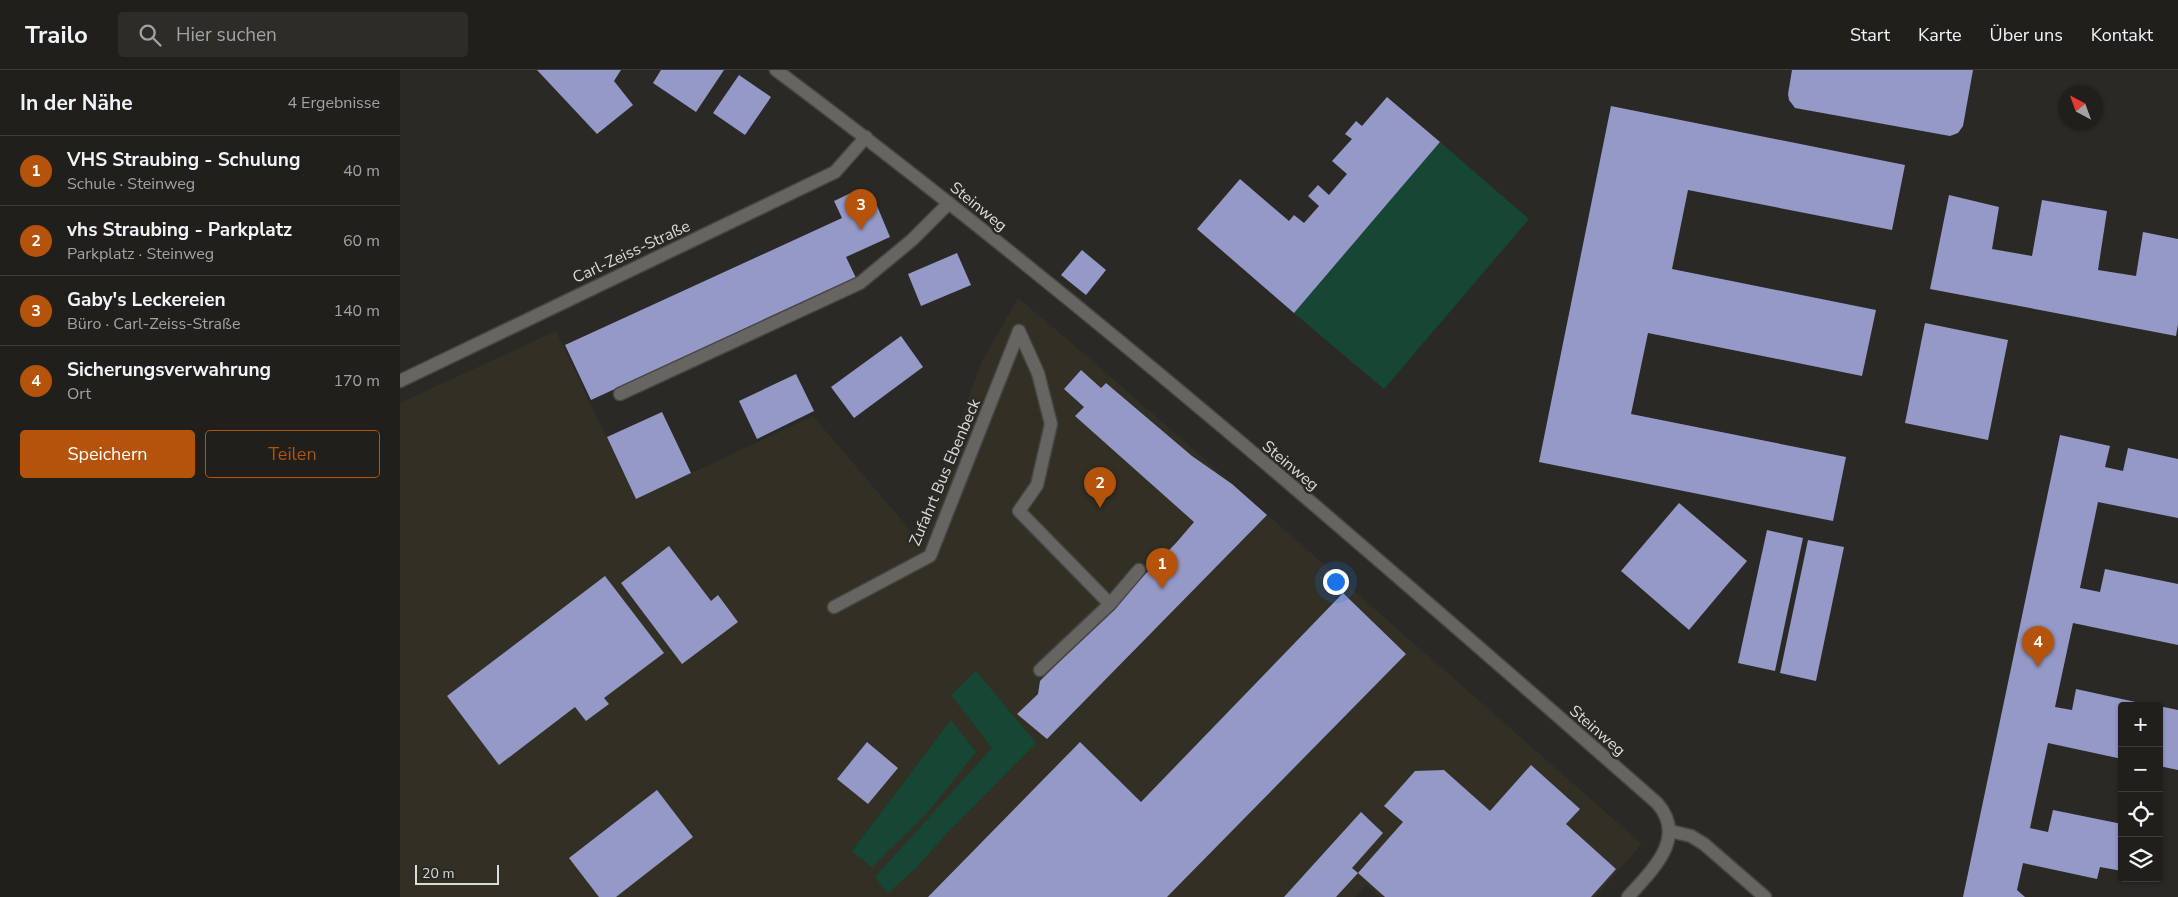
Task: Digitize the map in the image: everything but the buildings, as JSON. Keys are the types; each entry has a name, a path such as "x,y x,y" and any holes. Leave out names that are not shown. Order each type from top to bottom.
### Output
{"street":[{"name":"Steinweg","path":"776,70 949,202 1349,535 1657,803 1669,820 1670,831"},
{"name":"Carl-Zeiss-Straße","path":"400,381 835,172 866,137"},
{"path":"620,394 860,283 912,240 949,202"},
{"name":"Zufahrt Bus Ebenbeck","path":"834,607 930,556 1019,331 1038,373 1051,424 1037,485 1019,510 1110,604"},
{"path":"1040,670 1110,604 1139,570"},
{"path":"1628,897 1659,860 1664,852 1670,831 1692,836 1704,844 1765,897"}],"shaded area":[{"path":"1018,298 1080,350 1642,844 1595,897 1380,897 1367,885 1355,897 400,897 400,403 556,331 636,499 813,416 917,538 981,363"}],"green space":[{"path":"1440,142 1529,219 1384,389 1294,313"},
{"path":"976,671 1036,743 949,831 914,870 888,893 875,877 992,748 951,695"},
{"path":"951,720 976,752 928,812 872,867 852,851"}],"place":[{"name":"Gaby's Leckereien","path":"861,230"},
{"name":"vhs Straubing - Parkplatz","path":"1100,508"},
{"name":"VHS Straubing - Schulung","path":"1162,589"},
{"name":"Sicherungsverwahrung","path":"2038,667"}]}
